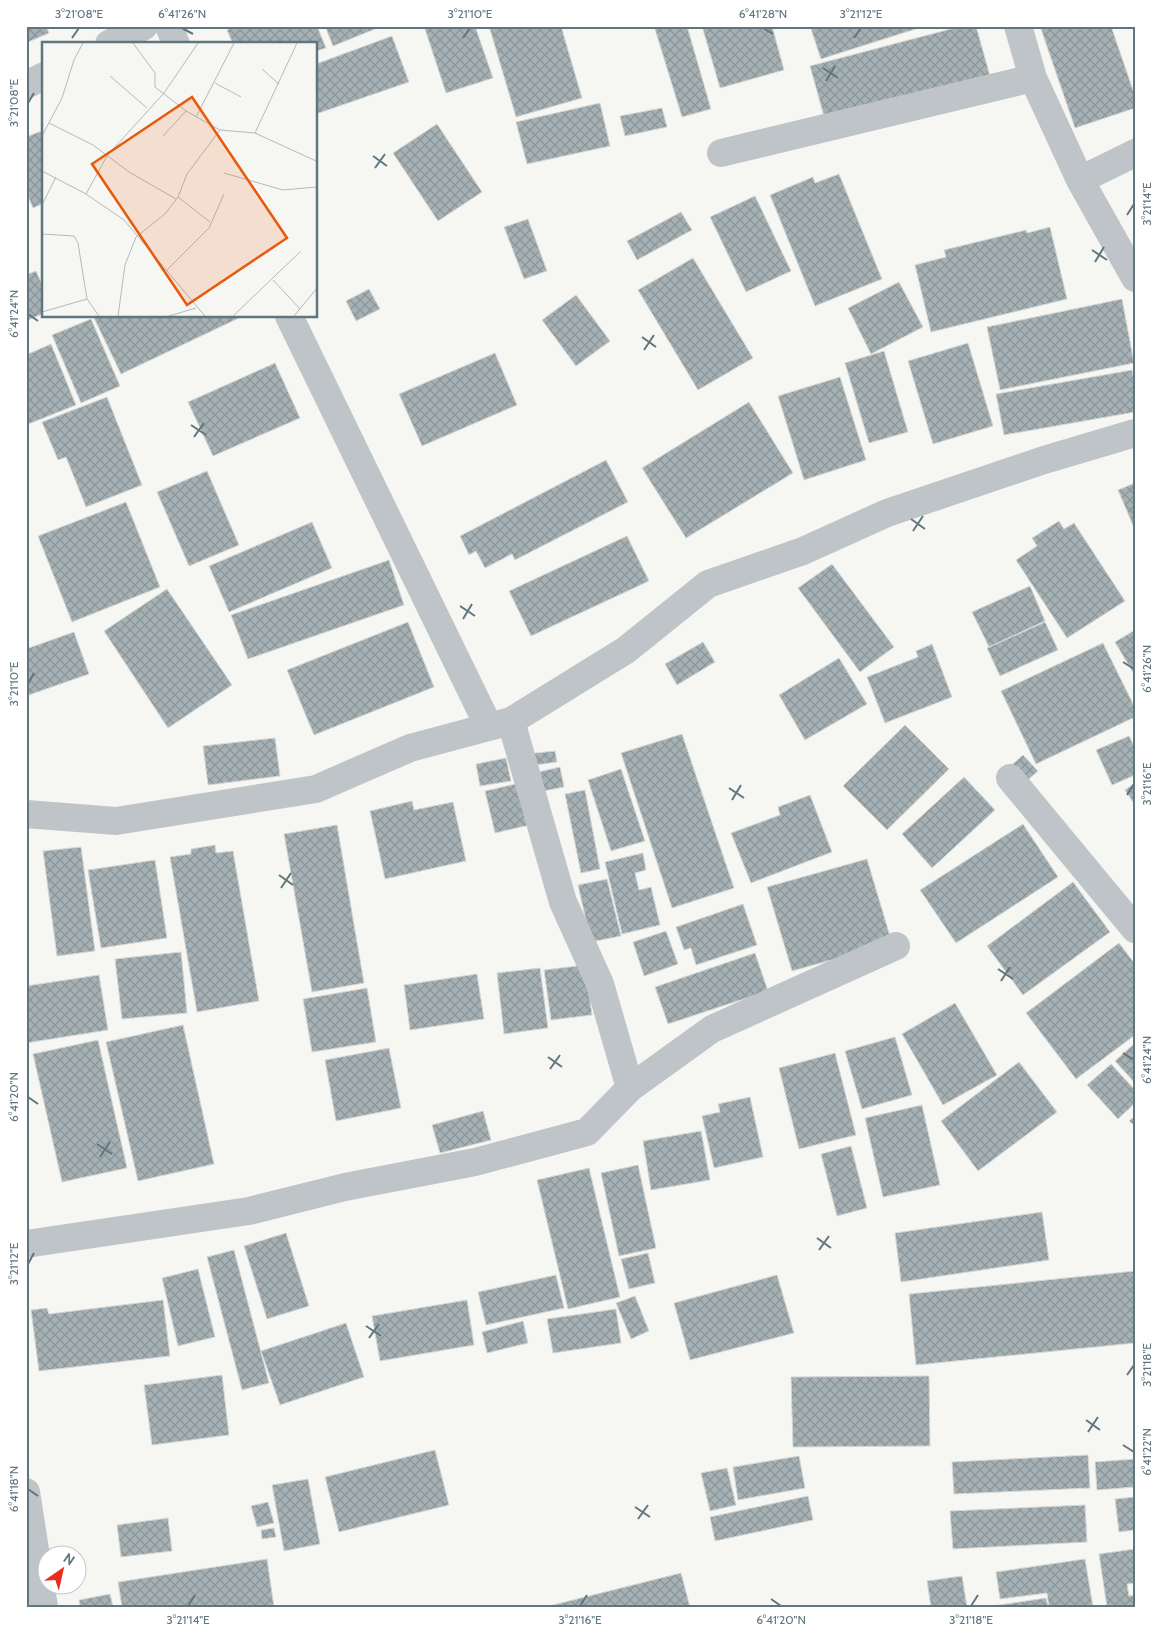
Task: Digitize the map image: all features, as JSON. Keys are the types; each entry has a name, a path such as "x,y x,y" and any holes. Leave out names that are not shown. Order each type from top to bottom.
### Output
{"street":[{"path":"113,42 144,26"},
{"path":"169,26 175,42"},
{"path":"1018,26 1033,78 1080,180 1135,278"},
{"path":"26,85 42,77"},
{"path":"720,154 1033,78"},
{"path":"1080,180 1135,153"},
{"path":"290,318 500,723 562,902 600,984 630,1088"},
{"path":"26,814 116,821 316,789 410,748 500,723 626,650 708,584 803,551 887,513 1044,460 1135,433"},
{"path":"1010,778 1135,929"},
{"path":"26,1244 249,1211 345,1187 475,1162 587,1132 630,1088 712,1029 896,946"},
{"path":"26,1492 44,1607"}],"building":[{"path":"26,26 46,26 49,33 26,43"},
{"path":"236,26 317,26 326,48 318,50 318,42 232,42 227,30"},
{"path":"325,26 379,26 380,27 333,46"},
{"path":"424,26 475,26 493,78 446,93"},
{"path":"489,26 561,26 582,98 516,117"},
{"path":"654,26 687,26 711,109 682,117"},
{"path":"702,26 772,26 784,70 720,88"},
{"path":"810,26 925,26 821,59"},
{"path":"962,26 976,26 990,76 825,120 810,66"},
{"path":"1040,26 1111,26 1135,96 1135,108 1075,128"},
{"path":"392,36 409,82 318,113 318,63"},
{"path":"600,103 610,146 527,164 516,122"},
{"path":"662,108 667,127 625,136 620,116"},
{"path":"437,124 482,192 438,221 393,153"},
{"path":"42,131 42,204 33,208 26,191 26,137"},
{"path":"839,174 882,279 815,306 770,195 813,177 815,183"},
{"path":"755,196 791,271 746,292 710,217"},
{"path":"681,212 692,230 637,260 627,241"},
{"path":"528,219 547,271 524,279 504,227"},
{"path":"1050,227 1067,299 931,332 915,265 946,257 944,250 1026,230 1027,233"},
{"path":"693,258 753,358 698,390 638,290"},
{"path":"36,271 42,284 42,314 26,321 26,275"},
{"path":"899,282 923,327 871,354 848,308"},
{"path":"369,289 380,309 356,321 346,301"},
{"path":"576,295 610,341 576,366 542,320"},
{"path":"1122,299 1134,363 1000,390 987,327"},
{"path":"94,318 239,318 121,374"},
{"path":"91,319 120,386 81,403 52,335"},
{"path":"968,343 993,426 933,444 908,361"},
{"path":"51,344 76,405 26,425 26,355"},
{"path":"884,351 908,432 869,443 845,363"},
{"path":"495,353 517,405 422,446 399,394"},
{"path":"275,363 300,418 213,456 188,402"},
{"path":"1132,370 1135,386 1135,412 1004,435 996,394"},
{"path":"840,377 866,460 804,480 778,396"},
{"path":"107,397 142,485 86,507 66,457 58,460 42,422"},
{"path":"749,402 793,473 686,538 642,468"},
{"path":"606,460 628,502 515,560 512,554 485,568 476,551 469,555 460,536"},
{"path":"207,471 239,545 189,566 157,492"},
{"path":"1135,483 1135,530 1118,490"},
{"path":"126,502 160,587 72,622 38,536"},
{"path":"1059,521 1064,529 1074,523 1125,601 1067,638 1016,560 1037,546 1032,538"},
{"path":"312,522 332,568 229,612 209,566"},
{"path":"627,536 649,581 531,636 509,591"},
{"path":"389,560 404,605 248,659 231,615"},
{"path":"832,564 894,647 860,672 798,588"},
{"path":"1030,586 1045,621 989,647 972,612"},
{"path":"167,589 232,685 168,728 104,631"},
{"path":"408,622 434,687 314,735 287,670"},
{"path":"1045,622 1058,650 1000,676 987,648"},
{"path":"1135,630 1135,676 1115,642"},
{"path":"74,632 89,674 26,696 26,649"},
{"path":"703,642 715,662 677,685 665,664"},
{"path":"1103,643 1135,708 1135,717 1036,764 1001,691"},
{"path":"932,644 952,697 885,723 867,677 918,657 916,651"},
{"path":"839,658 867,704 805,740 779,695"},
{"path":"905,725 949,769 887,830 843,786"},
{"path":"682,734 734,888 672,908 621,753"},
{"path":"1129,736 1135,748 1135,775 1112,785 1096,750"},
{"path":"275,738 280,776 208,785 203,746"},
{"path":"555,751 557,762 529,766 527,754"},
{"path":"1023,755 1038,771 1022,785 1007,769"},
{"path":"506,758 511,781 480,786 476,764"},
{"path":"560,767 564,787 534,793 530,774"},
{"path":"621,769 645,841 611,851 588,780"},
{"path":"964,777 995,810 932,868 902,834"},
{"path":"524,782 534,824 495,833 485,791"},
{"path":"1135,783 1135,805 1125,790"},
{"path":"585,790 600,869 581,873 565,794"},
{"path":"810,795 832,852 751,883 731,833 780,815 778,807"},
{"path":"412,801 414,810 453,802 466,861 385,879 370,811"},
{"path":"1023,824 1058,877 956,943 920,890"},
{"path":"337,825 364,983 312,992 284,834"},
{"path":"215,845 216,853 233,851 259,1001 197,1012 170,857 191,854 191,849"},
{"path":"81,847 95,951 57,956 43,851"},
{"path":"643,853 646,870 635,873 639,890 651,887 660,925 622,934 605,862"},
{"path":"867,859 892,943 792,971 767,887"},
{"path":"155,860 167,938 101,948 88,870"},
{"path":"607,879 621,936 591,942 578,885"},
{"path":"1073,882 1110,932 1023,995 987,946"},
{"path":"743,904 757,945 696,965 691,948 684,950 676,927"},
{"path":"666,931 678,964 644,976 633,942"},
{"path":"1119,943 1135,964 1135,1035 1076,1079 1026,1013"},
{"path":"181,952 187,1013 122,1019 115,959"},
{"path":"755,953 768,991 668,1024 655,987"},
{"path":"585,965 592,1015 551,1020 544,970"},
{"path":"540,968 548,1028 504,1034 497,973"},
{"path":"477,974 484,1019 410,1030 404,985"},
{"path":"99,975 108,1030 26,1043 26,986"},
{"path":"367,988 376,1042 312,1052 303,999"},
{"path":"955,1003 997,1075 943,1105 902,1034"},
{"path":"183,1025 214,1164 138,1181 106,1042"},
{"path":"895,1037 912,1095 862,1109 845,1051"},
{"path":"98,1040 127,1168 62,1182 33,1054"},
{"path":"1135,1043 1135,1083 1115,1061"},
{"path":"389,1048 401,1108 336,1121 325,1060"},
{"path":"835,1053 856,1135 799,1149 779,1068"},
{"path":"1019,1062 1057,1112 978,1171 941,1121"},
{"path":"1111,1064 1135,1090 1135,1103 1118,1119 1087,1085"},
{"path":"750,1097 763,1157 714,1168 702,1116 720,1112 718,1104"},
{"path":"922,1105 940,1185 883,1197 865,1118"},
{"path":"483,1111 491,1140 440,1153 432,1125"},
{"path":"1135,1116 1135,1126 1129,1121"},
{"path":"701,1131 710,1180 651,1190 643,1141"},
{"path":"851,1146 867,1208 837,1216 821,1154"},
{"path":"638,1165 656,1248 619,1256 601,1173"},
{"path":"589,1168 620,1297 568,1309 537,1180"},
{"path":"1042,1212 1049,1260 901,1282 895,1233"},
{"path":"286,1233 309,1306 267,1319 244,1246"},
{"path":"234,1250 269,1383 242,1390 207,1257"},
{"path":"648,1253 655,1283 629,1289 621,1259"},
{"path":"198,1269 215,1337 178,1346 162,1278"},
{"path":"1135,1271 1135,1343 916,1365 909,1294"},
{"path":"556,1275 564,1308 486,1325 478,1292"},
{"path":"777,1275 794,1333 690,1360 674,1303"},
{"path":"635,1296 649,1331 631,1339 616,1303"},
{"path":"163,1300 170,1356 39,1371 31,1310 47,1308 49,1314"},
{"path":"467,1300 474,1345 380,1361 372,1316"},
{"path":"616,1309 621,1343 553,1353 547,1319"},
{"path":"523,1321 528,1343 487,1353 482,1332"},
{"path":"346,1323 364,1377 280,1405 261,1351"},
{"path":"222,1375 229,1435 152,1445 144,1385"},
{"path":"929,1376 930,1446 793,1447 791,1377"},
{"path":"435,1450 449,1505 339,1532 325,1477"},
{"path":"1088,1455 1090,1488 954,1494 952,1462"},
{"path":"799,1456 805,1488 738,1500 733,1467"},
{"path":"1135,1459 1135,1487 1097,1490 1095,1462"},
{"path":"727,1468 736,1505 710,1511 701,1473"},
{"path":"308,1479 320,1544 284,1551 272,1485"},
{"path":"808,1496 813,1520 715,1541 710,1517"},
{"path":"1135,1497 1135,1530 1119,1532 1115,1499"},
{"path":"268,1502 274,1523 257,1527 251,1506"},
{"path":"1085,1505 1087,1542 953,1549 950,1511"},
{"path":"168,1518 172,1551 121,1557 117,1525"},
{"path":"274,1528 276,1537 262,1539 261,1530"},
{"path":"1135,1549 1135,1583 1127,1584 1129,1596 1135,1595 1135,1607 1107,1607 1099,1554"},
{"path":"267,1559 274,1607 122,1607 118,1582"},
{"path":"1085,1559 1093,1607 1049,1607 1047,1593 1000,1599 996,1572"},
{"path":"681,1573 690,1607 545,1607"},
{"path":"962,1576 967,1607 931,1607 927,1581"},
{"path":"110,1594 113,1607 80,1607 79,1600"},
{"path":"1046,1598 1048,1607 986,1607"}]}
